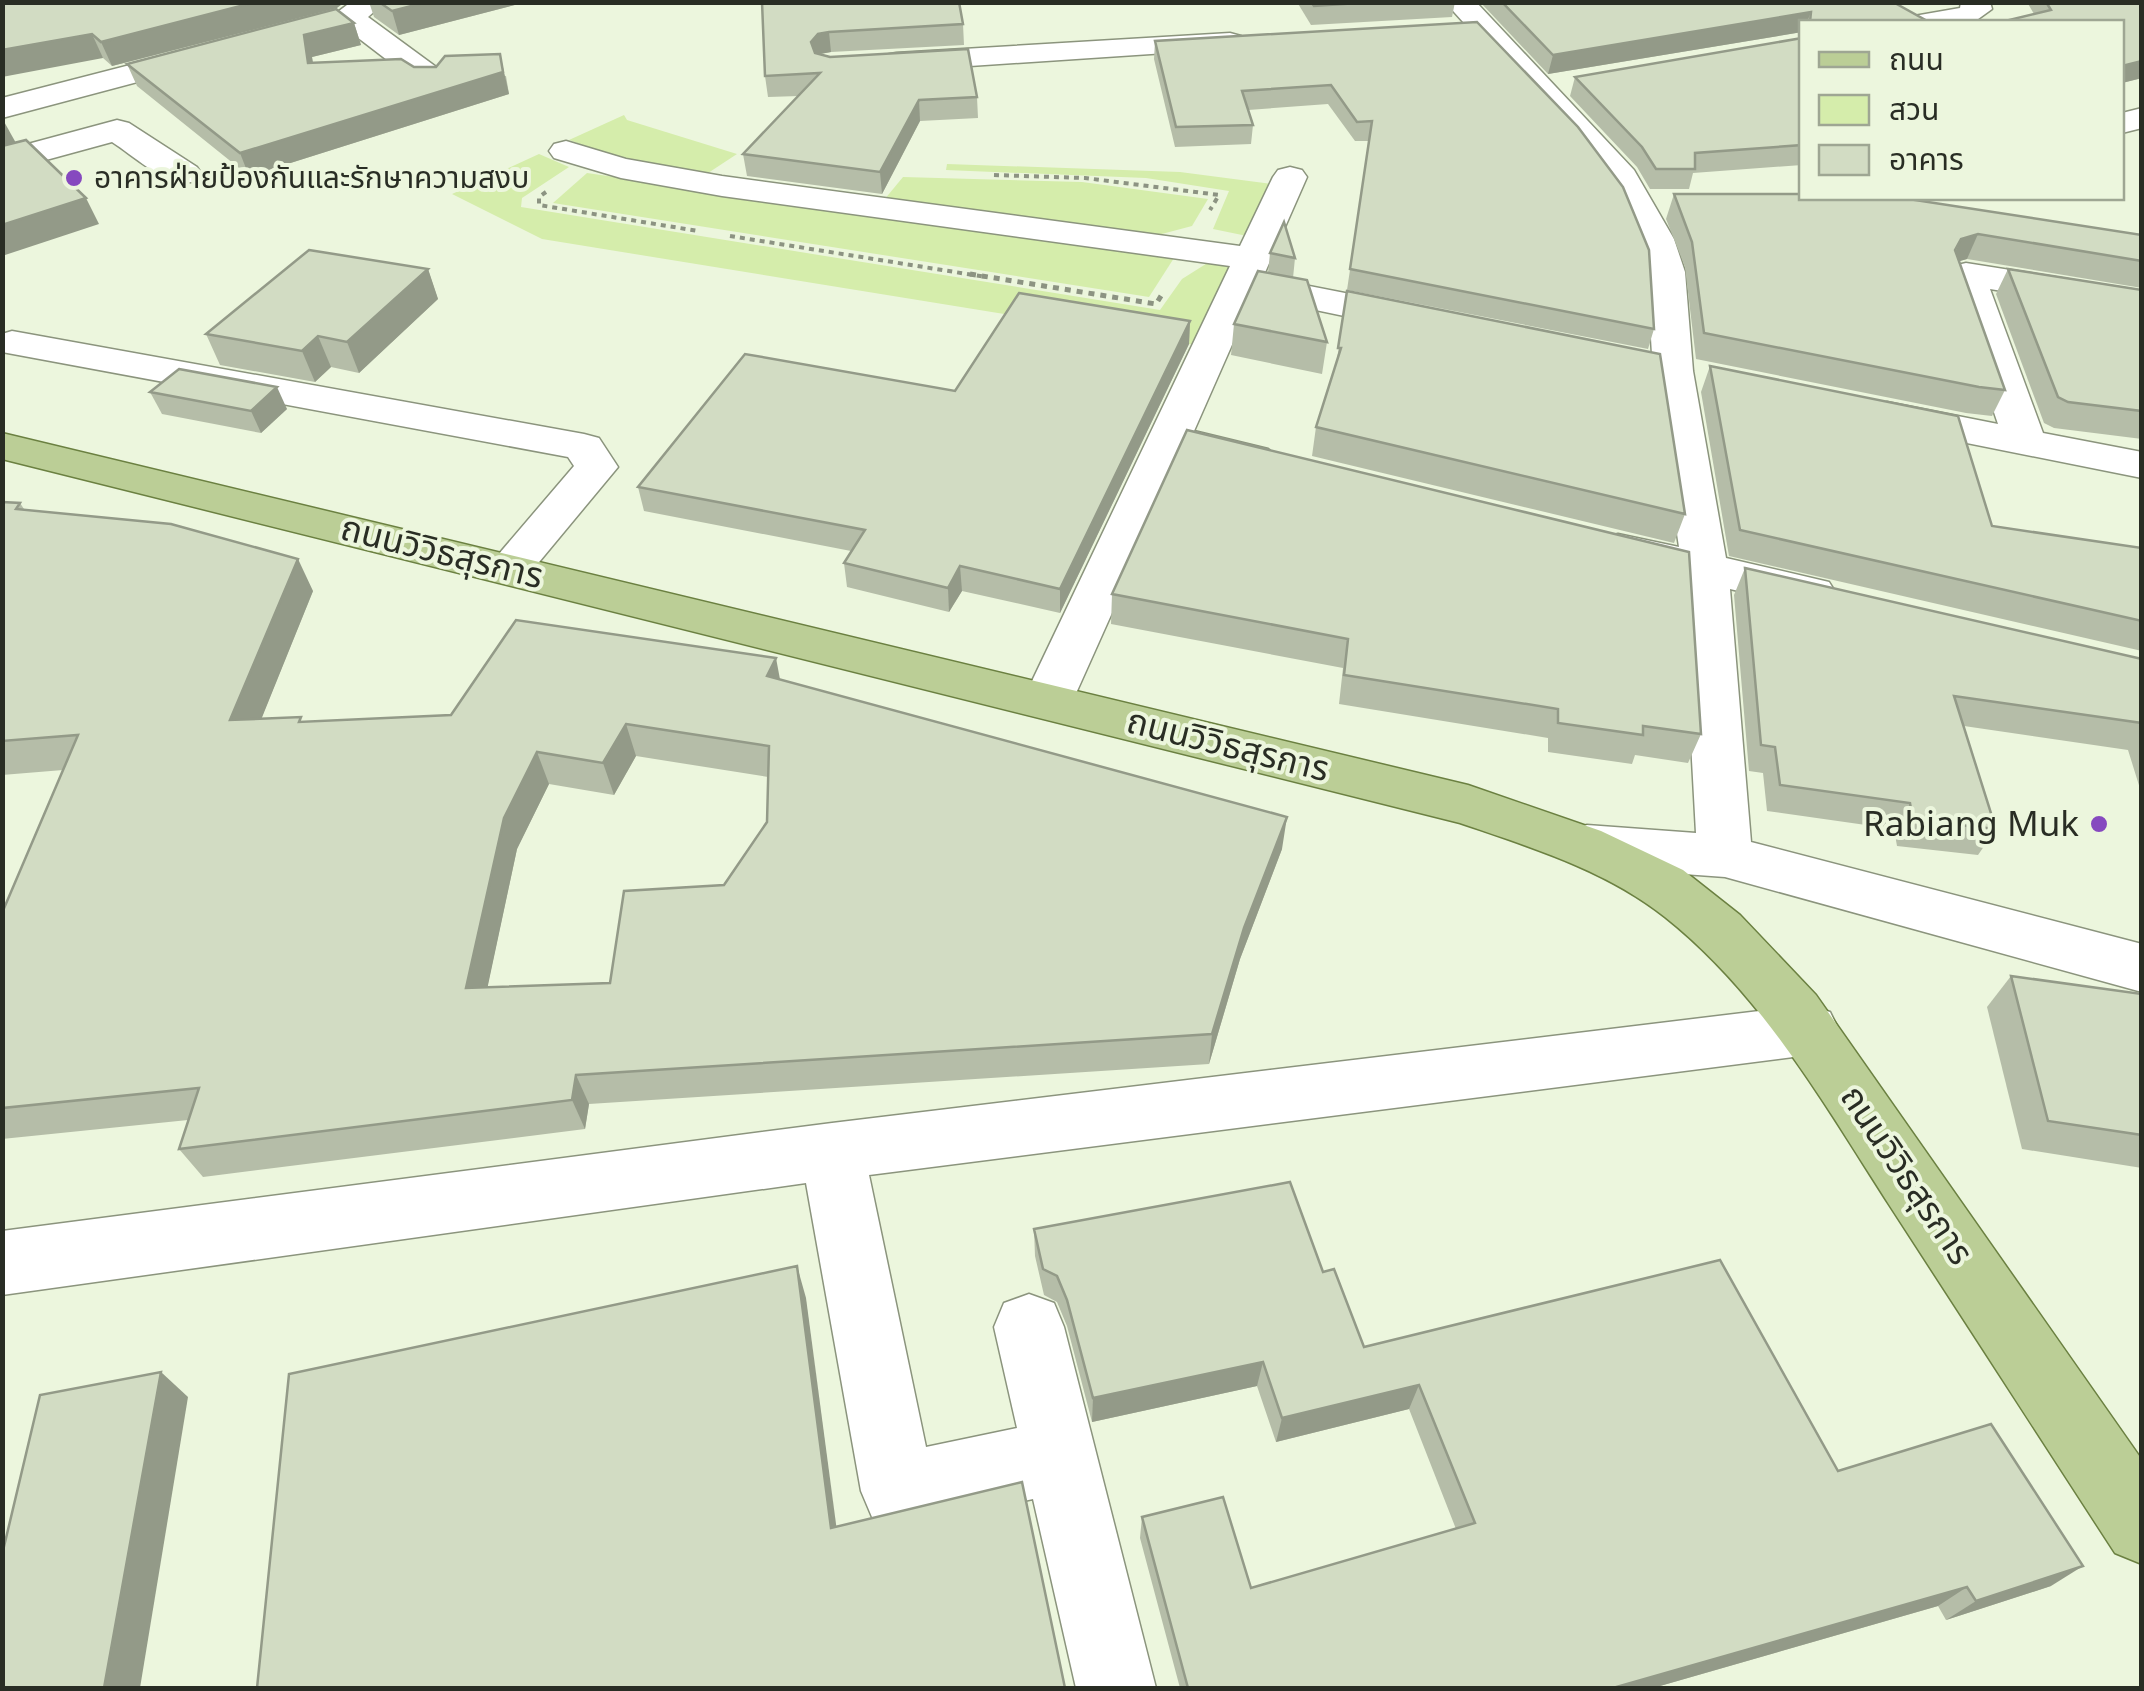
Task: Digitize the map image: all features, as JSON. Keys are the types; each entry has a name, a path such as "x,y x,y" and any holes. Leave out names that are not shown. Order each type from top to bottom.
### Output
{"main road":[{"name":"ถนนวิวิธสุรการ","path":"2,446 1468,805 1587,846 1683,899 1748,956 1809,1030 2142,1526"}],"street":[{"path":"1937,20 1969,15 1978,9 1975,2"},
{"path":"2,108 360,10 432,79"},
{"path":"1462,20 1558,85 1622,177 1656,204 1656,239 1666,272 1673,371 1705,569 1726,856"},
{"path":"871,63 1266,40"},
{"path":"2,162 116,130 185,174"},
{"path":"566,151 621,168 722,186 1244,270 1446,326"},
{"path":"1048,700 1290,177"},
{"path":"2026,444 1966,274 2142,304"},
{"path":"12,343 584,448 596,466 509,569"},
{"path":"1859,410 2142,465"},
{"path":"1168,437 1302,470"},
{"path":"1571,536 1857,604"},
{"path":"1587,846 1726,856 2142,968"},
{"path":"2,1263 832,1152 1809,1030"},
{"path":"832,1152 898,1491 1059,1456"},
{"path":"1028,1327 1116,1688"}],"green space":[{"path":"624,115 627,120 737,154 705,175 620,158 569,140"},
{"path":"539,154 569,167 522,198 521,207 1160,310 1182,279 1209,262 1233,266 1195,345 542,239 452,194"},
{"path":"947,164 1180,172 1272,184 1247,236 1213,229 1229,191 1146,178 946,170"},
{"path":"587,173 1174,258 1149,297 553,203"},
{"path":"903,177 1082,182 1208,199 1192,226 1158,235 884,200"}],"building":[{"path":"2,2 256,2 101,42 92,34 2,50"},
{"path":"379,2 427,2 392,11"},
{"path":"762,2 959,2 963,24 829,32 818,34 811,42 815,53 830,57 968,49 977,97 919,100 880,172 743,154 820,73 765,76"},
{"path":"1311,2 1374,2 1314,6"},
{"path":"1502,2 1893,2 1925,20 1810,20 1811,12 1553,55"},
{"path":"2046,2 2142,2 2142,61 2124,66 2124,20 2009,20 2051,10"},
{"path":"336,9 354,23 304,35 308,63 401,59 414,67 436,67 445,56 500,54 503,72 240,153 127,64"},
{"path":"1477,22 1578,127 1623,187 1649,250 1654,329 1350,269 1372,121 1357,122 1331,85 1242,91 1253,125 1176,127 1155,41"},
{"path":"1799,39 1799,145 1695,153 1695,169 1656,169 1642,147 1575,77"},
{"path":"26,140 86,198 2,225 2,146"},
{"path":"1674,194 1799,194 1799,200 1915,200 2142,235 2142,261 1978,234 1961,239 1955,250 2005,390 1704,333 1692,242"},
{"path":"1284,222 1295,258 1270,253"},
{"path":"309,250 428,269 347,342 318,336 302,351 206,334"},
{"path":"2008,269 2142,290 2142,411 2068,402 2058,397"},
{"path":"1258,271 1307,280 1327,342 1234,324"},
{"path":"1347,291 1660,354 1685,514 1316,427 1341,348"},
{"path":"1019,293 1190,321 1060,589 960,566 948,588 844,563 865,530 638,487 745,354 955,391"},
{"path":"1710,366 1958,416 1992,526 2142,548 2142,621 1740,530"},
{"path":"179,369 277,387 251,411 150,392"},
{"path":"1187,430 1689,552 1701,734 1643,726 1643,735 1558,723 1558,709 1344,675 1348,639 1112,594"},
{"path":"2,502 20,503 16,509 171,524 298,559 230,720 301,717 299,722 451,715 516,620 776,658 767,676 1287,817 1244,928 1212,1034 576,1075 572,1100 179,1149 199,1088 2,1108 2,913 78,735 2,741","holes":["626,724 769,746 767,822 724,885 624,891 610,983 466,988 504,818 537,752 603,763"]},
{"path":"1745,568 2142,659 2142,723 1954,696 1996,829 1913,820 1910,803 1780,785 1775,747 1761,745"},
{"path":"2011,976 2142,994 2142,1135 2048,1121"},
{"path":"1290,1182 1323,1272 1334,1269 1364,1347 1720,1260 1838,1471 1991,1424 2083,1566 1976,1601 1967,1587 1613,1688 1188,1688 1142,1517 1223,1497 1251,1588 1475,1523 1419,1385 1282,1418 1263,1362 1093,1398 1067,1300 1057,1276 1043,1269 1034,1229"},
{"path":"797,1266 831,1528 1022,1482 1065,1688 257,1688 289,1374"},
{"path":"161,1372 104,1688 2,1688 2,1555 40,1395"}],"place":[{"name":"อาคารฝ่ายป้องกันและรักษาความสงบ","path":"74,178"},
{"name":"Rabiang Muk","path":"2099,824"}]}
